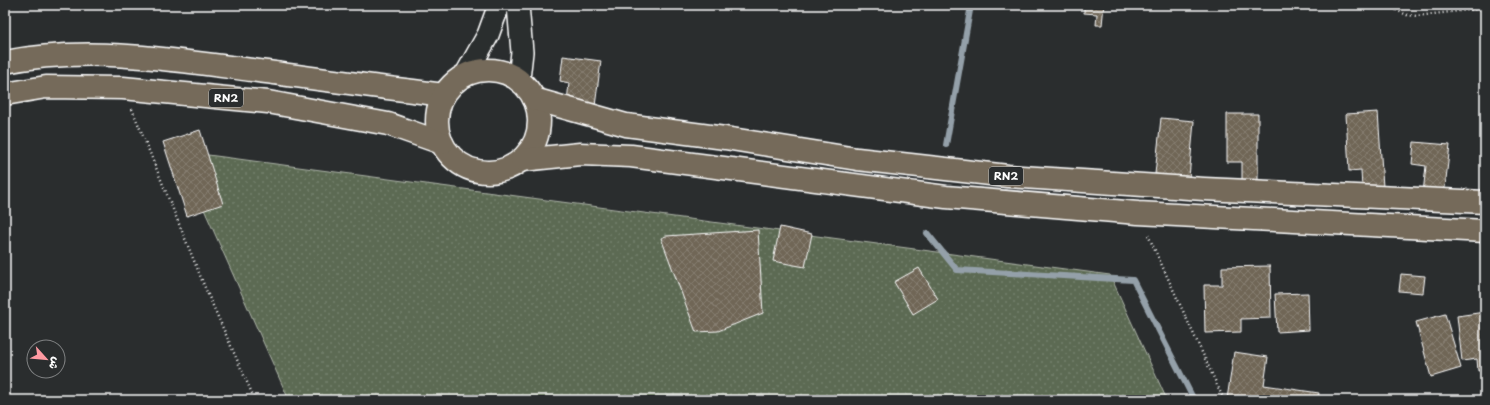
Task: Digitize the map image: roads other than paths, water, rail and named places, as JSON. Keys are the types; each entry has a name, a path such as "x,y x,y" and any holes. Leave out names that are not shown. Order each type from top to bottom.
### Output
{"highway":[{"path":"5,62 34,56 102,54 170,59 444,95"},
{"name":"RN2","path":"483,69 501,71 518,79 531,92 540,114 540,126 535,144 522,160 507,169 490,173 476,172 460,164 447,152 438,134 437,116 444,95 456,81 466,74 483,69"},
{"name":"RN2","path":"5,94 46,87 123,88 268,102 388,124 442,143"},
{"name":"RN2","path":"534,99 626,125 725,138 857,159 1001,176 1204,189 1485,202"},
{"name":"RN2","path":"522,160 580,154 631,156 946,197 1138,213 1485,232"}],"street":[{"path":"466,74 488,36 499,5"},
{"path":"518,5 522,52 518,79"}],"waterway":[{"path":"946,145 971,5"},
{"path":"927,233 957,270 1133,280 1194,400"}]}
